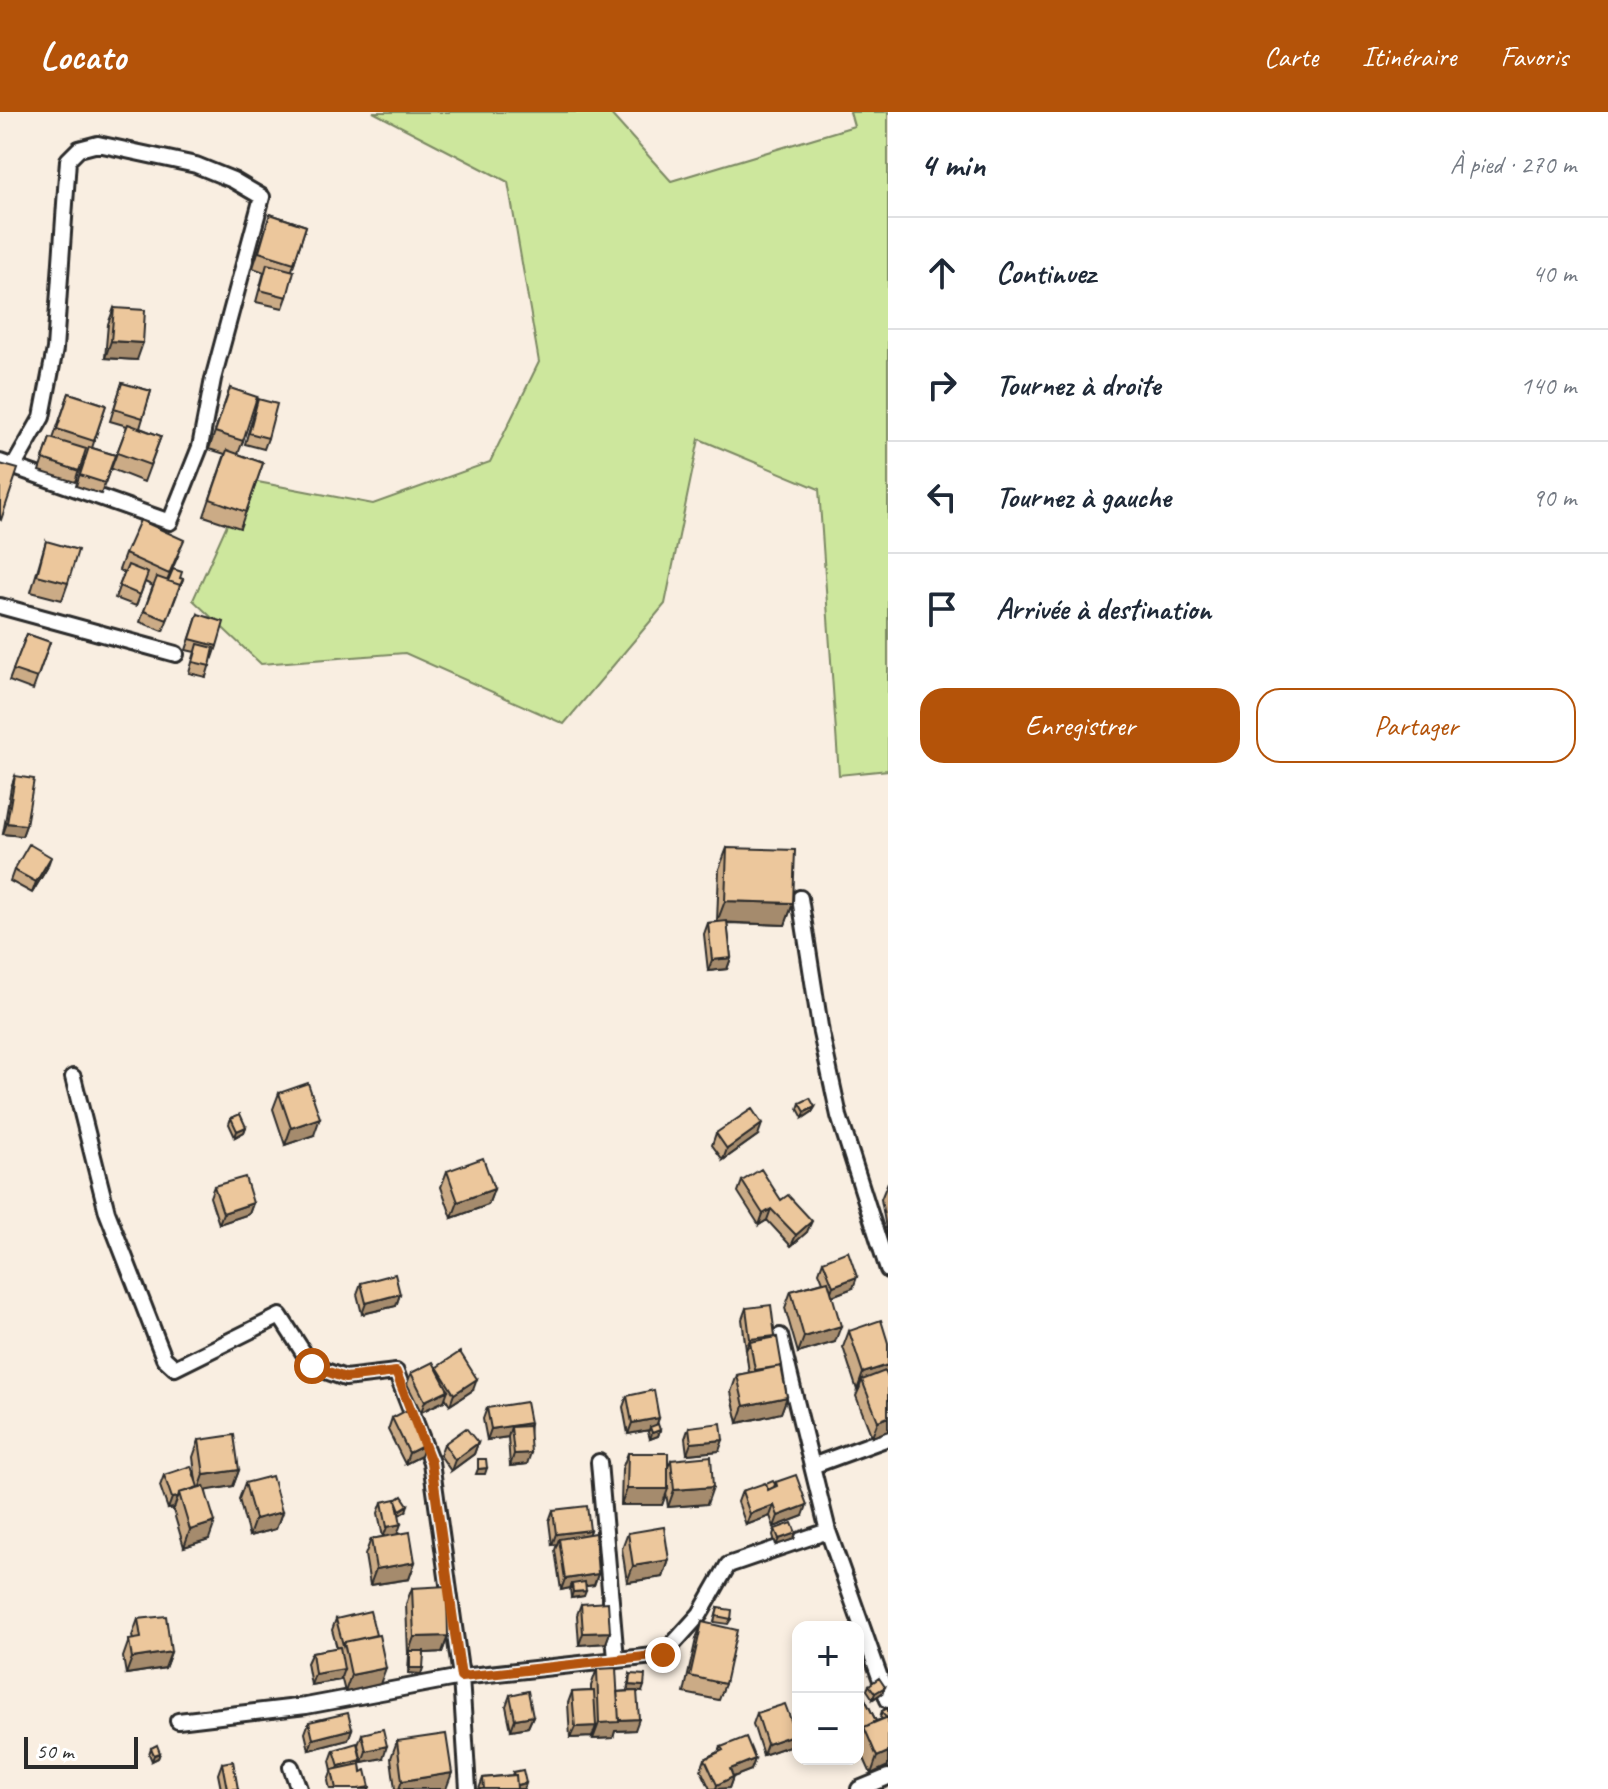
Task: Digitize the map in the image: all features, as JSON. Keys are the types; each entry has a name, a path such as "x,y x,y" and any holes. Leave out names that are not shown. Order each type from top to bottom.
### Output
{"street":[{"path":"98,144 196,165 233,180 262,197 213,379 200,447 170,522 7,464 42,417 55,349 68,160 79,149 98,144"},
{"path":"0,606 176,654"},
{"path":"800,898 821,1033 839,1116 888,1270"},
{"path":"73,1077 107,1212 164,1358 175,1368 280,1316 312,1366 345,1378 396,1372 431,1462 461,1677 468,1789"},
{"path":"780,1336 828,1531 888,1700"},
{"path":"812,1466 888,1438"},
{"path":"599,1462 616,1659"},
{"path":"178,1721 306,1706 461,1677 663,1655 700,1614 728,1565 828,1531"},
{"path":"291,1767 299,1789"},
{"path":"859,1789 888,1777"}],"green space":[{"path":"373,112 609,112 671,181 854,126 850,112 888,112 888,770 839,775 819,489 699,439 665,604 564,724 405,653 261,664 193,600 247,480 373,504 490,462 539,362 508,182"}],"building":[{"path":"270,214 306,226 294,263 259,252"},
{"path":"267,264 294,271 287,297 260,290"},
{"path":"114,308 145,310 143,343 111,341"},
{"path":"122,383 151,391 143,418 114,409"},
{"path":"230,388 257,397 243,441 215,432"},
{"path":"69,393 106,405 94,441 57,429"},
{"path":"258,399 277,404 268,438 249,433"},
{"path":"128,424 161,436 150,465 117,453"},
{"path":"50,438 86,449 79,471 43,459"},
{"path":"89,447 115,455 105,483 80,475"},
{"path":"227,450 263,463 246,512 210,499"},
{"path":"0,464 18,469 1,520 0,519"},
{"path":"140,520 184,540 169,574 125,554"},
{"path":"46,541 78,550 68,583 37,575"},
{"path":"128,565 148,573 140,595 119,586"},
{"path":"173,569 182,572 180,578 183,579 179,588 180,585 168,581"},
{"path":"157,577 180,585 167,620 144,611"},
{"path":"198,614 224,622 217,646 190,639"},
{"path":"27,634 50,642 37,678 13,670"},
{"path":"198,644 214,648 210,666 193,662"},
{"path":"15,776 34,779 26,825 7,823"},
{"path":"29,844 51,857 36,882 14,870"},
{"path":"727,848 795,850 793,903 725,901"},
{"path":"727,921 731,958 712,960 708,923"},
{"path":"308,1083 320,1118 291,1128 279,1093"},
{"path":"810,1098 815,1107 805,1112 800,1103"},
{"path":"752,1109 762,1124 727,1149 716,1133"},
{"path":"240,1114 246,1127 237,1131 231,1118"},
{"path":"483,1158 494,1189 458,1202 447,1171"},
{"path":"761,1169 781,1200 788,1195 812,1221 796,1235 771,1209 763,1214 742,1181"},
{"path":"245,1177 253,1203 223,1213 214,1186"},
{"path":"848,1251 857,1277 833,1286 823,1261"},
{"path":"395,1274 400,1294 366,1303 361,1283"},
{"path":"828,1281 841,1326 804,1337 791,1291"},
{"path":"771,1305 775,1336 750,1339 746,1308"},
{"path":"881,1320 888,1343 888,1365 863,1373 849,1331"},
{"path":"777,1337 782,1366 755,1370 750,1342"},
{"path":"460,1352 477,1379 454,1394 437,1367"},
{"path":"433,1362 448,1390 425,1401 411,1373"},
{"path":"781,1366 787,1397 744,1406 737,1375"},
{"path":"885,1371 888,1378 888,1417 878,1421 862,1380"},
{"path":"654,1390 659,1418 632,1423 627,1396"},
{"path":"526,1402 530,1423 491,1429 487,1408"},
{"path":"407,1410 425,1445 409,1453 392,1418"},
{"path":"721,1423 723,1440 691,1443 689,1427"},
{"path":"658,1424 660,1430 652,1433 650,1427"},
{"path":"529,1426 531,1453 514,1454 511,1427"},
{"path":"466,1428 478,1443 455,1460 444,1444"},
{"path":"234,1435 239,1470 204,1475 199,1440"},
{"path":"628,1453 668,1453 668,1489 627,1489"},
{"path":"711,1456 713,1487 674,1490 671,1460"},
{"path":"478,1459 486,1459 487,1468 478,1469"},
{"path":"191,1466 198,1487 172,1498 164,1475"},
{"path":"796,1475 807,1505 778,1516 774,1505 750,1514 742,1491 765,1483 768,1490 777,1486 776,1482"},
{"path":"272,1476 282,1512 255,1519 245,1483"},
{"path":"773,1481 774,1487 768,1490 766,1484"},
{"path":"204,1486 215,1522 190,1530 179,1493"},
{"path":"402,1496 408,1505 400,1510 396,1500"},
{"path":"396,1499 401,1524 387,1527 382,1502"},
{"path":"587,1506 590,1530 556,1534 553,1510"},
{"path":"792,1523 796,1533 779,1539 775,1529"},
{"path":"664,1527 669,1560 633,1566 628,1533"},
{"path":"410,1532 415,1562 376,1569 371,1539"},
{"path":"595,1533 598,1574 565,1579 559,1539"},
{"path":"585,1582 586,1591 573,1592 572,1584"},
{"path":"447,1586 448,1636 414,1637 412,1588"},
{"path":"608,1602 610,1632 583,1633 581,1604"},
{"path":"718,1608 732,1610 731,1619 716,1616"},
{"path":"370,1611 376,1635 344,1642 343,1645 336,1619"},
{"path":"166,1616 171,1652 132,1658 129,1640 141,1638 138,1619"},
{"path":"702,1622 737,1630 725,1684 690,1676"},
{"path":"379,1635 386,1668 351,1675 344,1642"},
{"path":"340,1647 344,1669 315,1674 312,1652"},
{"path":"410,1651 424,1651 423,1668 410,1668"},
{"path":"616,1668 619,1722 599,1723 597,1669"},
{"path":"630,1674 645,1675 644,1686 629,1685"},
{"path":"879,1678 885,1687 875,1693 869,1685"},
{"path":"528,1691 533,1716 515,1719 510,1695"},
{"path":"594,1691 596,1726 575,1727 572,1692"},
{"path":"637,1691 639,1719 619,1720 617,1692"},
{"path":"864,1697 876,1721 864,1727"},
{"path":"785,1704 792,1723 792,1735 767,1744 757,1713"},
{"path":"348,1713 352,1729 313,1739 309,1722"},
{"path":"888,1717 888,1752 877,1757 864,1727"},
{"path":"383,1729 387,1746 366,1751 362,1734"},
{"path":"446,1734 452,1773 402,1781 397,1741"},
{"path":"746,1737 755,1759 730,1769 733,1777 717,1785 705,1759 723,1750 721,1747"},
{"path":"357,1743 361,1760 339,1766 334,1750"},
{"path":"157,1745 160,1753 154,1755 151,1748"},
{"path":"233,1761 238,1789 227,1789 222,1763"},
{"path":"360,1764 361,1772 366,1770 370,1787 336,1789 332,1770"},
{"path":"523,1770 526,1783 517,1785 513,1772"},
{"path":"516,1775 517,1789 484,1789 483,1778"}],"route":[{"path":"312,1366 345,1378 396,1372 431,1462 461,1677 663,1655"}]}
